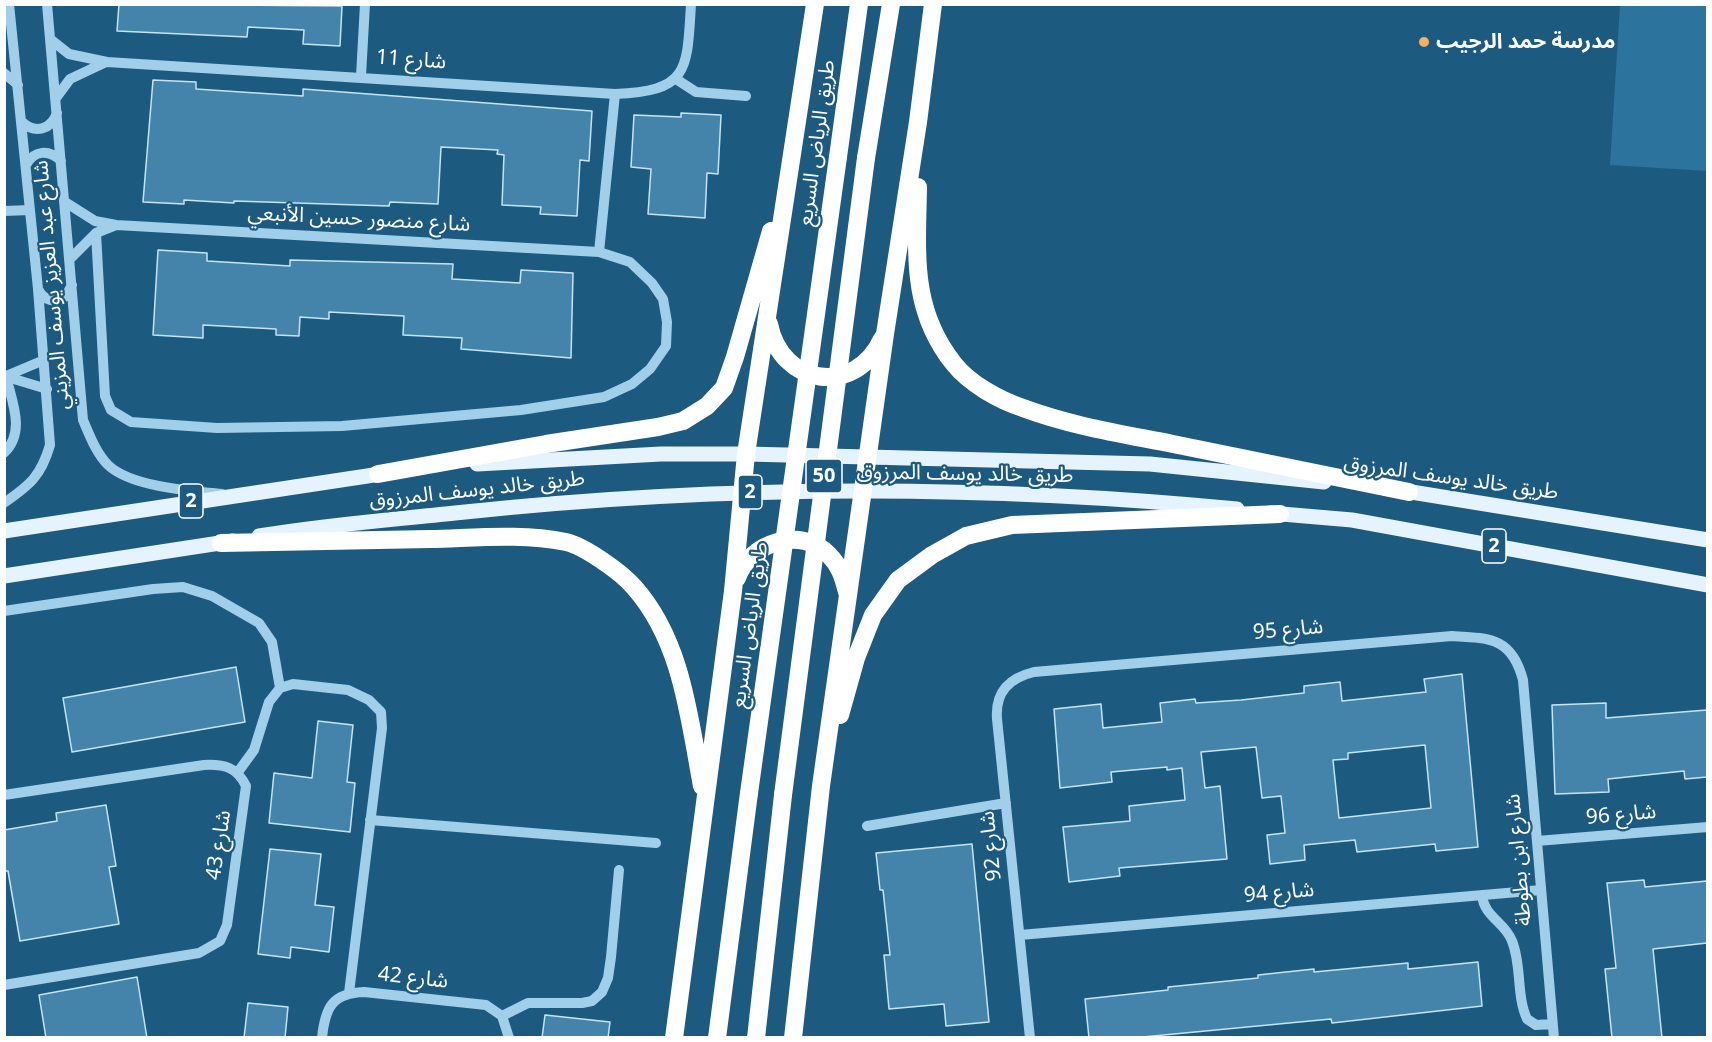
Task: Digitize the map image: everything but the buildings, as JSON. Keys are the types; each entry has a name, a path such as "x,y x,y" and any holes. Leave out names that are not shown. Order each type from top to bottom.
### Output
{"highway":[{"path":"674,1038 705,806 717,692 733,591 746,454 815,4"},
{"name":"طريق الرياض السريع","path":"717,1038 859,4"},
{"name":"50","path":"756,1038 783,795 866,158 891,4"},
{"path":"793,1038 821,786 885,334 918,122 933,4"},
{"path":"918,122 916,259 922,305 936,336 955,366 982,388 1022,408 1085,426 1409,492"},
{"path":"378,474 658,427 683,421 707,406 724,388 735,357 790,163"},
{"path":"768,319 772,340 783,358 800,370 820,377 841,376 861,367 876,353 885,334"},
{"path":"821,786 856,658 873,615 898,580 932,555 966,536 1012,525 1280,514"},
{"path":"221,543 513,537 568,543 603,562 633,586 655,617 672,651 684,685 705,806"},
{"path":"733,591 741,567 752,555 758,549 781,540 806,542 828,553 842,573 848,597"}],"main road":[{"name":"طريق خالد يوسف المرزوق","path":"4,531 378,474 504,462 660,454 746,454 1150,464 1409,492 1707,539"},
{"name":"طريق خالد يوسف المرزوق","path":"4,576 308,528 572,500 742,492 1113,497 1352,520 1707,585"}],"street":[{"name":"شارع عبد العزيز يوسف المزيني","path":"4,502 28,486 44,467 50,445 38,289 9,4"},
{"name":"شارع عبد العزيز يوسف المزيني","path":"46,4 84,420 96,449 109,466 123,475 177,489 231,495"},
{"path":"361,76 365,4"},
{"path":"691,4 688,49 683,68 676,79 696,93 746,96"},
{"path":"4,36 12,27"},
{"name":"شارع 11","path":"50,39 69,54 107,62 361,76 615,94 646,92 676,79"},
{"name":"شارع 11","path":"56,98 70,79 107,62"},
{"path":"4,73 18,85"},
{"path":"599,252 615,94"},
{"path":"22,122 28,127 42,129 49,126 57,113"},
{"path":"26,165 30,159 42,152 50,152 62,161"},
{"name":"شارع منصور حسين الأنبعي","path":"65,202 95,220 116,225 599,252 630,262 652,283 663,299 667,322 666,346 650,369 632,384 604,397 521,410 342,426 217,428 131,422 117,415 107,403 96,233"},
{"path":"4,211 30,210"},
{"name":"شارع منصور حسين الأنبعي","path":"70,259 96,233 116,225"},
{"path":"38,289 47,300 60,301 66,297 72,284"},
{"path":"5,376 44,360"},
{"path":"5,376 46,389"},
{"path":"4,453 14,444 18,431 5,376"},
{"path":"4,611 153,589 183,587 212,596 259,623 272,642 280,688"},
{"name":"شارع 95","path":"1034,672 1452,636 1496,641 1511,650 1523,680"},
{"name":"شارع 92","path":"1030,1038 996,706 999,695 1017,676 1034,672"},
{"name":"شارع ابن بطوطة","path":"1523,680 1554,1038"},
{"path":"4,795 204,765 221,765 238,772 254,750 269,702 280,688 293,684 348,690 369,699 381,712 382,728 350,993"},
{"name":"شارع 43","path":"4,985 199,953 220,941 227,925 246,800 246,786 238,772"},
{"path":"867,826 1006,802"},
{"path":"370,820 656,843"},
{"name":"شارع 96","path":"1537,841 1707,827"},
{"path":"508,1038 502,1016 528,1003 582,1003 592,1001 602,992 608,978 611,957 619,870"},
{"name":"شارع 94","path":"1020,935 1541,890"},
{"path":"1482,895 1487,911 1506,929 1512,941 1527,1019 1536,1025 1552,1024"},
{"name":"شارع 42","path":"322,1038 326,1013 339,997 350,993 486,1005 502,1016"}],"shaded area":[{"path":"1620,5 1707,5 1707,171 1610,165"}],"place":[{"name":"مدرسة حمد الرجيب","path":"1424,42"}]}
